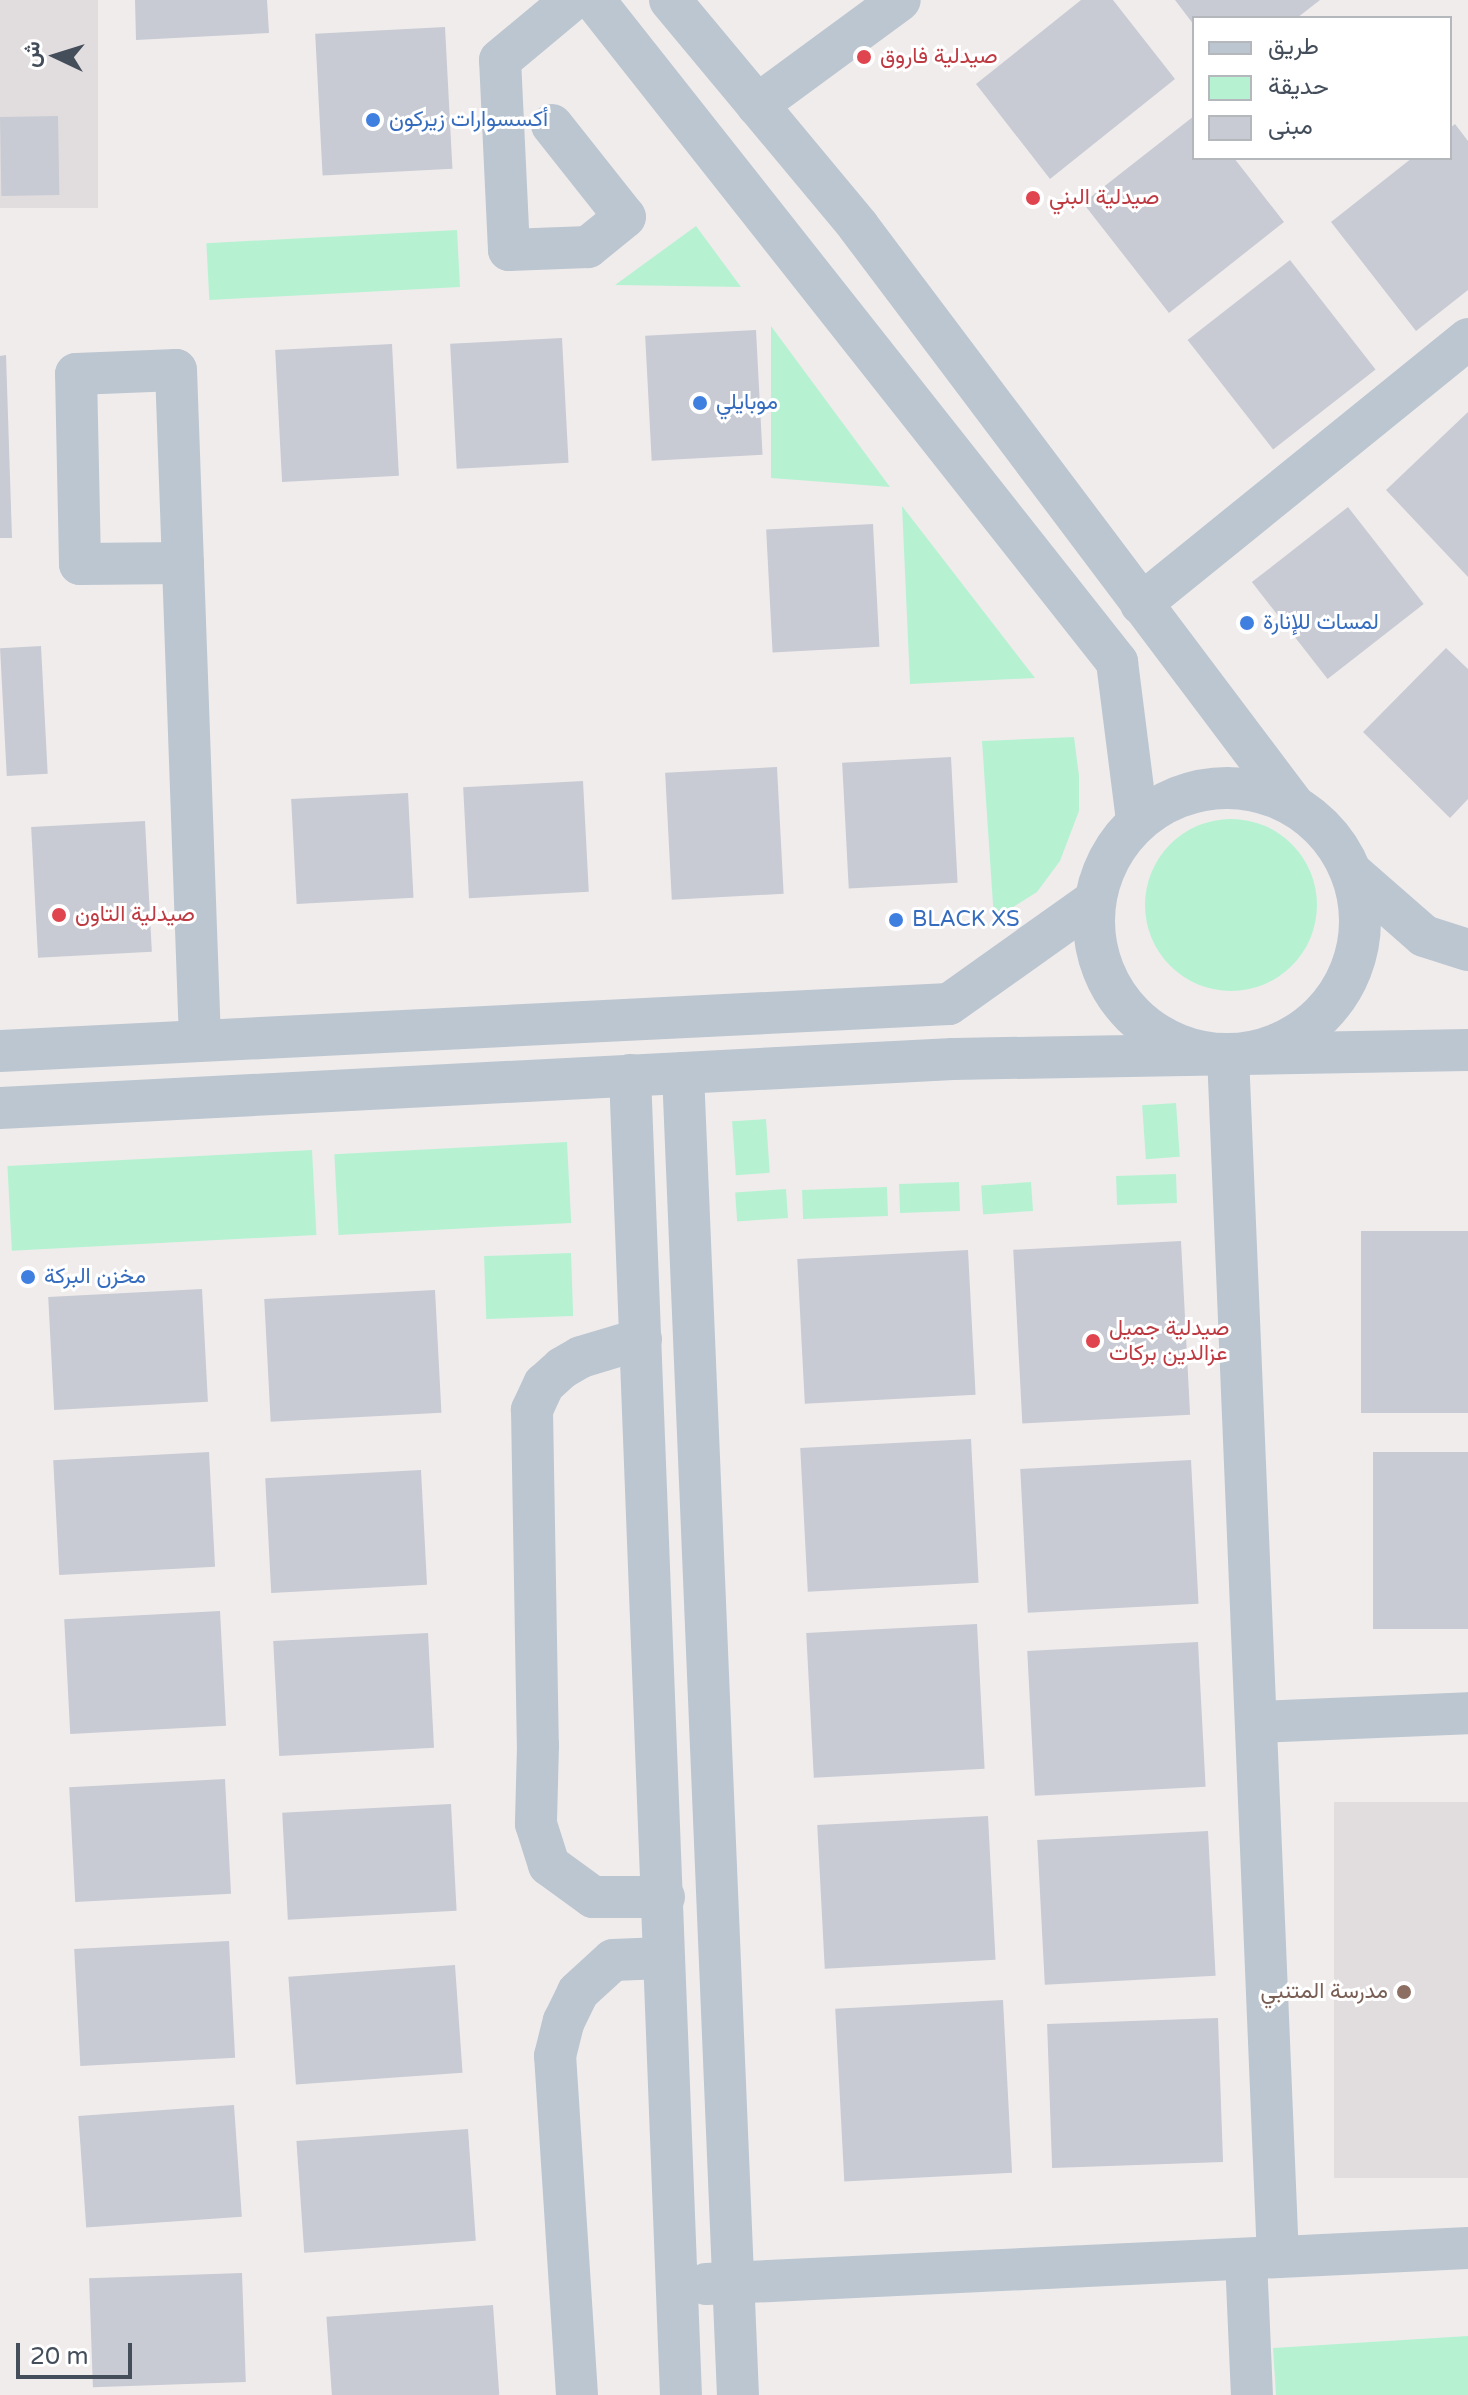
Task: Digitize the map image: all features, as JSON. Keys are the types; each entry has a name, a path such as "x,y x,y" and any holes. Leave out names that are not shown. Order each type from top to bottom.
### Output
{"street":[{"path":"552,125 625,217 588,247 509,250 500,60 572,0"},
{"path":"594,0 1117,662 1137,821"},
{"path":"670,0 858,226 1293,804 1328,833 1351,872 1424,936 1468,950"},
{"path":"757,105 900,0"},
{"path":"668,94 715,54"},
{"path":"1141,604 1468,339"},
{"path":"183,563 80,564 76,374 176,370 183,563 200,1041"},
{"path":"1293,804 1254,789 1213,787 1172,798 1137,821 1109,857 1094,901 1095,947 1112,991 1143,1025 1183,1048 1228,1055 1270,1048 1308,1027 1337,996 1355,957 1360,914 1351,872"},
{"path":"0,1051 949,1004 1094,901"},
{"path":"0,1108 953,1059 1468,1050"},
{"path":"1228,1055 1256,1722 1262,2258 1252,2395"},
{"path":"683,1073 738,2395"},
{"path":"630,1075 681,2395"},
{"path":"641,1339 581,1357 562,1368 544,1384 532,1410 538,1745 536,1824 549,1865 593,1897 664,1897"},
{"path":"1256,1722 1468,1713"},
{"path":"577,2395 555,2056 564,2021 578,1992 613,1960 663,1958"},
{"path":"677,2286 1468,2248"}],"shaded area":[{"path":"0,0 98,0 98,208 0,208"},
{"name":"مدرسة المتنبي","path":"1334,1802 1468,1802 1468,2178 1334,2178"}],"green space":[{"path":"696,226 741,287 615,285"},
{"path":"457,230 460,287 209,300 206,243"},
{"path":"771,326 890,487 771,478"},
{"path":"902,506 1035,678 910,684"},
{"path":"1074,737 1079,811 1060,861 1037,892 994,919 982,741"},
{"path":"1231,819 1264,826 1292,844 1310,872 1317,905 1310,938 1292,966 1264,984 1231,991 1198,984 1170,966 1152,938 1145,905 1152,872 1170,844 1198,826"},
{"path":"1176,1103 1180,1157 1146,1159 1142,1105"},
{"path":"766,1119 770,1173 736,1175 732,1121"},
{"path":"567,1142 571,1223 339,1235 334,1154"},
{"path":"312,1150 316,1235 12,1251 7,1166"},
{"path":"1176,1174 1177,1203 1117,1205 1116,1176"},
{"path":"959,1182 960,1211 900,1213 899,1184"},
{"path":"1031,1182 1033,1211 983,1214 981,1185"},
{"path":"887,1187 888,1216 803,1219 802,1190"},
{"path":"786,1189 788,1218 737,1221 735,1193"},
{"path":"571,1253 573,1316 486,1319 484,1256"},
{"path":"1468,2336 1468,2395 1276,2395 1273,2348"}],"building":[{"path":"135,0 267,0 269,33 136,40"},
{"path":"1081,0 1113,0 1175,79 1050,179 976,84"},
{"path":"1175,0 1320,0 1300,16 1192,16 1192,22"},
{"path":"445,27 452,169 323,176 315,34"},
{"path":"58,116 59,195 1,196 0,117"},
{"path":"1192,118 1192,160 1236,160 1284,222 1169,313 1083,203"},
{"path":"1455,124 1468,141 1468,290 1416,331 1331,222 1409,160 1452,160 1452,126"},
{"path":"1290,260 1376,370 1273,450 1188,340"},
{"path":"756,330 763,455 652,461 645,336"},
{"path":"562,338 569,463 457,469 450,344"},
{"path":"392,344 399,476 282,482 275,350"},
{"path":"6,355 12,538 0,538 0,356"},
{"path":"1468,412 1468,577 1386,490"},
{"path":"1348,507 1424,604 1328,679 1252,582"},
{"path":"873,524 879,647 773,652 766,530"},
{"path":"41,646 48,774 7,776 0,648"},
{"path":"1446,648 1468,669 1468,799 1450,818 1363,732"},
{"path":"951,757 958,883 849,889 842,763"},
{"path":"777,767 784,894 672,900 665,773"},
{"path":"583,781 589,892 469,898 463,787"},
{"path":"408,793 413,898 297,904 291,799"},
{"path":"145,821 152,952 38,958 31,827"},
{"path":"1361,1231 1468,1231 1468,1413 1361,1413"},
{"path":"1181,1241 1190,1415 1022,1424 1013,1250"},
{"path":"968,1250 976,1395 805,1404 797,1259"},
{"path":"202,1289 208,1402 54,1410 48,1297"},
{"path":"435,1290 441,1413 271,1422 264,1299"},
{"path":"971,1439 979,1583 808,1592 800,1448"},
{"path":"209,1452 215,1567 59,1575 53,1460"},
{"path":"1373,1452 1468,1452 1468,1629 1373,1629"},
{"path":"1191,1460 1199,1604 1028,1613 1020,1469"},
{"path":"421,1470 427,1585 271,1593 265,1478"},
{"path":"220,1611 226,1726 70,1734 64,1619"},
{"path":"977,1624 985,1769 814,1778 806,1633"},
{"path":"428,1633 434,1748 279,1756 273,1641"},
{"path":"1198,1642 1206,1787 1035,1796 1027,1651"},
{"path":"225,1779 231,1894 75,1902 69,1787"},
{"path":"451,1804 457,1911 288,1920 282,1813"},
{"path":"988,1816 996,1960 825,1969 817,1825"},
{"path":"1208,1831 1216,1976 1045,1985 1037,1840"},
{"path":"229,1941 235,2058 80,2066 74,1949"},
{"path":"455,1965 463,2073 296,2084 288,1977"},
{"path":"1003,2000 1012,2173 844,2182 835,2009"},
{"path":"1218,2018 1223,2162 1052,2168 1047,2024"},
{"path":"234,2105 242,2217 86,2228 78,2116"},
{"path":"468,2129 476,2241 304,2253 296,2141"},
{"path":"242,2273 246,2382 93,2387 89,2278"},
{"path":"493,2305 499,2395 332,2395 326,2317"}],"place":[{"name":"صيدلية فاروق","path":"864,57"},
{"name":"أكسسوارات زيركون","path":"373,120"},
{"name":"صيدلية البني","path":"1033,198"},
{"name":"موبايلي","path":"700,403"},
{"name":"لمسات للإنارة","path":"1247,623"},
{"name":"صيدلية التاون","path":"59,915"},
{"name":"BLACK XS","path":"896,920"},
{"name":"مخزن البركة","path":"28,1277"},
{"name":"صيدلية جميل عزالدين بركات","path":"1093,1341"},
{"name":"مدرسة المتنبي","path":"1404,1992"}]}
